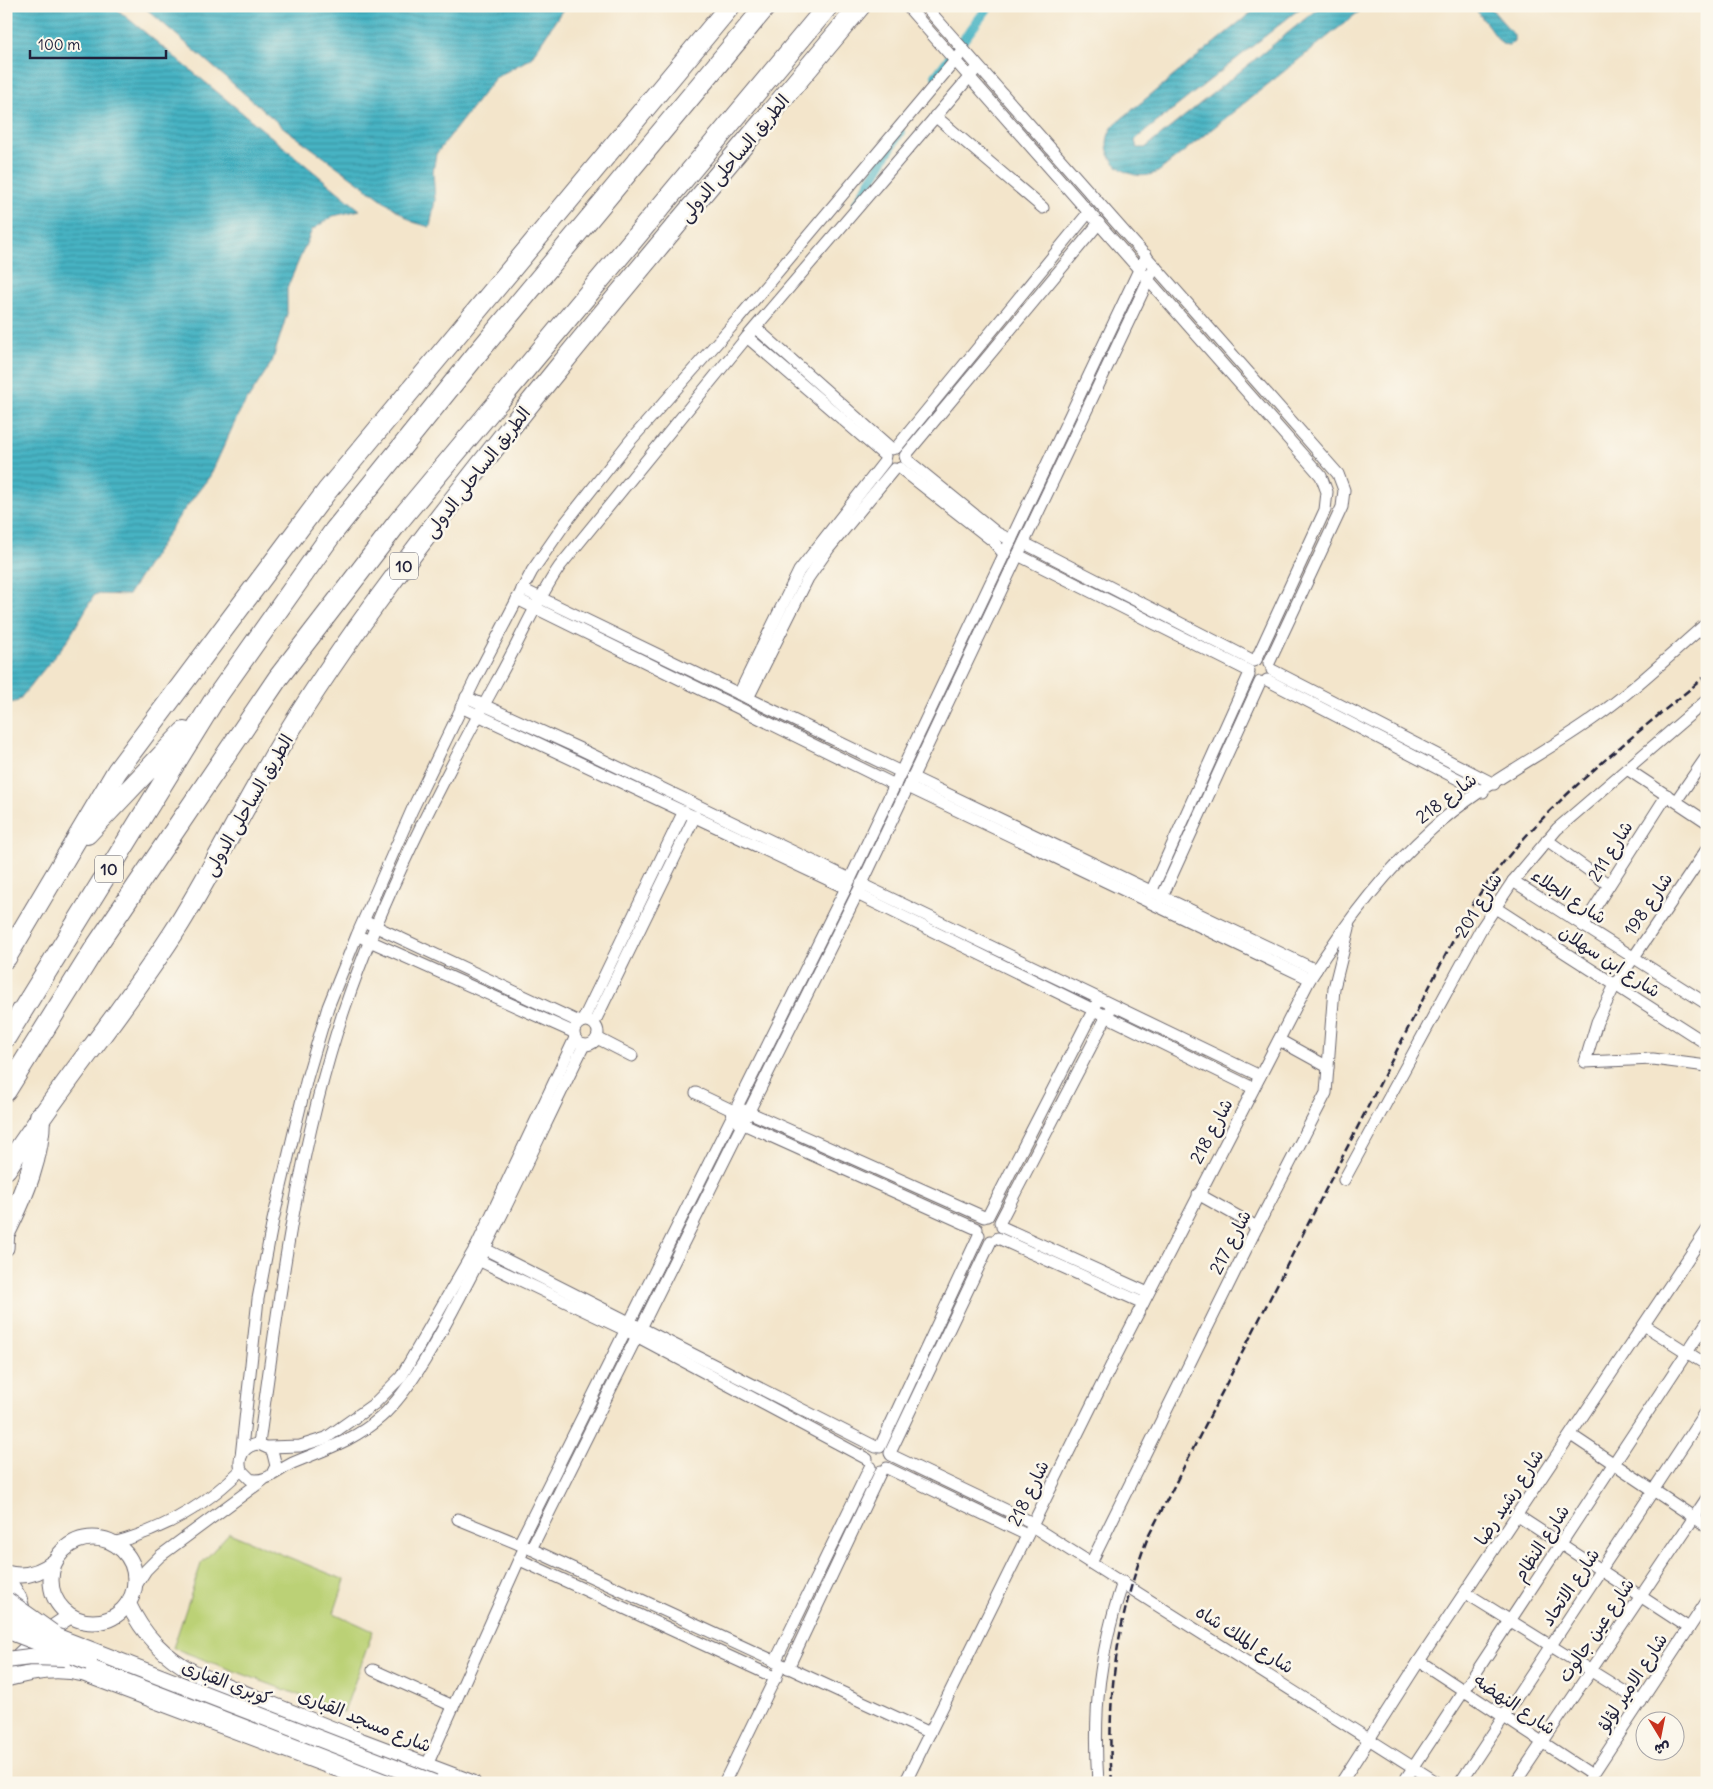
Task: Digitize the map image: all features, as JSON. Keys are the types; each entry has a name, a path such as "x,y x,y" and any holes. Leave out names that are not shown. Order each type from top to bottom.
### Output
{"highway":[{"name":"10","path":"6,958 117,771 328,491 730,6"},
{"name":"10","path":"6,1037 213,702 341,524 476,355 766,6"},
{"name":"الطريق الساحلى الدولى","path":"6,1091 95,948 278,678 398,522 828,6"},
{"name":"الطريق الساحلى الدولى","path":"6,1169 40,1116 142,978 176,928 285,739 329,669 377,601 515,422 860,6"},
{"path":"70,853 213,702"},
{"path":"6,1234 36,1157 40,1116"},
{"path":"6,1602 51,1634"}],"main road":[{"name":"كوبرى القبارى","path":"6,1617 434,1783"},
{"name":"كوبرى القبارى","path":"6,1630 399,1783"},
{"path":"6,1660 50,1656 90,1662"}],"street":[{"path":"907,6 1321,476 1325,484 1327,492 1325,510 1252,667 1157,894"},
{"path":"925,6 1338,474 1342,482 1344,498 1342,507 1267,674 1157,894"},
{"path":"267,1478 250,1479 241,1470 241,1456 258,1299 286,1160 328,1007 363,921 464,702 520,594 554,538 630,441 739,318 964,50"},
{"path":"267,1478 276,1460 263,1445 278,1302 292,1216 324,1082 344,1011 374,926 408,851 537,602 572,551 747,337 978,67"},
{"path":"935,116 1043,208"},
{"path":"895,458 1089,212"},
{"path":"744,696 799,571 1099,223"},
{"path":"427,1765 627,1325 848,883 1146,255"},
{"path":"525,1547 640,1332 747,1118 859,889 1155,266"},
{"path":"756,328 895,458 997,533 1011,540"},
{"path":"747,337 895,458 992,541 1004,554"},
{"path":"1030,500 1040,509"},
{"path":"1024,543 1252,667"},
{"path":"1018,555 1494,784"},
{"path":"520,594 744,696 901,772"},
{"path":"537,602 895,784"},
{"name":"شارع 218","path":"905,1783 1145,1298 1313,975 1378,886 1413,847 1444,819 1595,718 1707,623"},
{"path":"1252,667 1254,680 1267,674"},
{"path":"1267,674 1483,792"},
{"name":"شارع 201","path":"1344,1180 1494,907 1513,881 1548,840 1707,700"},
{"path":"464,702 684,811 848,883"},
{"path":"480,710 578,748 848,883"},
{"name":"شارع 211","path":"1583,926 1609,885 1671,798 1707,756"},
{"path":"1627,769 1707,822"},
{"path":"910,782 1313,975"},
{"path":"241,1456 246,1449 263,1445 300,1446 326,1438 384,1396 401,1377 481,1247 684,811"},
{"path":"581,1030 695,816"},
{"path":"1548,840 1609,885"},
{"name":"شارع 198","path":"1707,849 1615,985 1602,1010 1586,1062 1653,1059 1707,1066"},
{"path":"1084,865 1157,894 1194,918"},
{"name":"شارع الجلاء","path":"1513,881 1707,1004"},
{"path":"859,889 1037,975 1099,999 1260,1076"},
{"name":"شارع ابن سهلان","path":"1494,907 1707,1044"},
{"path":"363,921 581,1030 592,1044 597,1038 632,1056"},
{"name":"شارع 217","path":"1092,1563 1257,1227 1326,1093 1337,973 1351,922"},
{"path":"357,935 581,1030"},
{"path":"1037,975 1094,1010 1253,1088"},
{"path":"724,1783 776,1678 868,1463 870,1450 878,1447 978,1232 979,1222 986,1217 1099,999"},
{"path":"781,1665 884,1470 891,1462 890,1454 998,1232 1112,1005"},
{"path":"1279,1040 1328,1067"},
{"path":"696,1093 978,1232 984,1240 998,1232"},
{"path":"747,1118 986,1217 995,1218 998,1232"},
{"path":"1198,1194 1257,1227"},
{"name":"شارع رشيد رضا","path":"1341,1783 1368,1738 1518,1516 1707,1230"},
{"path":"998,1232 1145,1298"},
{"path":"481,1247 640,1332 868,1463 1031,1528"},
{"path":"475,1258 627,1325"},
{"path":"135,1587 134,1570 121,1548 113,1543 97,1538 80,1540 64,1548 54,1562 50,1579 58,1604 70,1616 86,1622 102,1621 117,1615 128,1603 135,1587 146,1570 160,1556 267,1478 288,1465 346,1441 386,1412 438,1338 475,1258"},
{"path":"258,1299 278,1302"},
{"name":"شارع النظام","path":"1403,1783 1707,1322"},
{"path":"1644,1324 1707,1365"},
{"path":"640,1332 878,1447 1031,1528"},
{"name":"شارع الاتحاد","path":"1460,1783 1707,1409"},
{"path":"1570,1436 1707,1526"},
{"path":"113,1543 153,1530 190,1512 217,1492 241,1470"},
{"name":"شارع عين جالوت","path":"1515,1783 1639,1596 1707,1498"},
{"path":"1518,1516 1689,1628"},
{"path":"458,1519 525,1547 930,1733"},
{"name":"شارع الملك شاه","path":"1031,1528 1092,1563 1438,1783"},
{"path":"520,1560 776,1678"},
{"path":"6,1574 34,1574 54,1562"},
{"path":"6,1574 23,1608 27,1628 26,1648"},
{"path":"1098,1783 1095,1728 1097,1690 1102,1653 1122,1582"},
{"path":"1466,1593 1640,1702"},
{"name":"شارع الامير لؤلؤ","path":"1590,1779 1707,1601"},
{"name":"شارع مسجد القبارى","path":"128,1603 150,1639 183,1667 362,1741 473,1783"},
{"path":"6,1667 26,1648 70,1616"},
{"name":"شارع النهضه","path":"1419,1661 1541,1742 1590,1779"},
{"path":"6,1679 48,1670 84,1674 374,1783"},
{"path":"373,1670 453,1706"}],"green space":[{"path":"229,1533 345,1580 334,1613 373,1631 344,1712 173,1648 201,1564"}],"water":[{"path":"6,6 113,6 360,210 333,216 312,230 287,288 287,314 272,362 240,411 210,476 178,518 128,595 95,594 67,641 18,701 6,704"},
{"path":"143,6 565,6 531,58 495,78 436,154 433,172 435,200 430,227 413,222 284,128"},
{"path":"1259,6 1303,6 1137,138 1135,141 1137,148 1145,148 1321,6 1366,6 1158,172 1134,175 1124,171 1115,164 1107,145 1109,135 1115,124"},
{"path":"1473,6 1489,6 1514,35 1514,41 1509,45 1502,44"}],"waterway":[{"path":"936,76 989,6"},
{"path":"857,203 900,132"}],"railway":[{"path":"1112,1783 1111,1720 1116,1658 1128,1597 1148,1537 1466,915 1490,880 1517,846 1546,815 1608,757 1707,675"}]}
